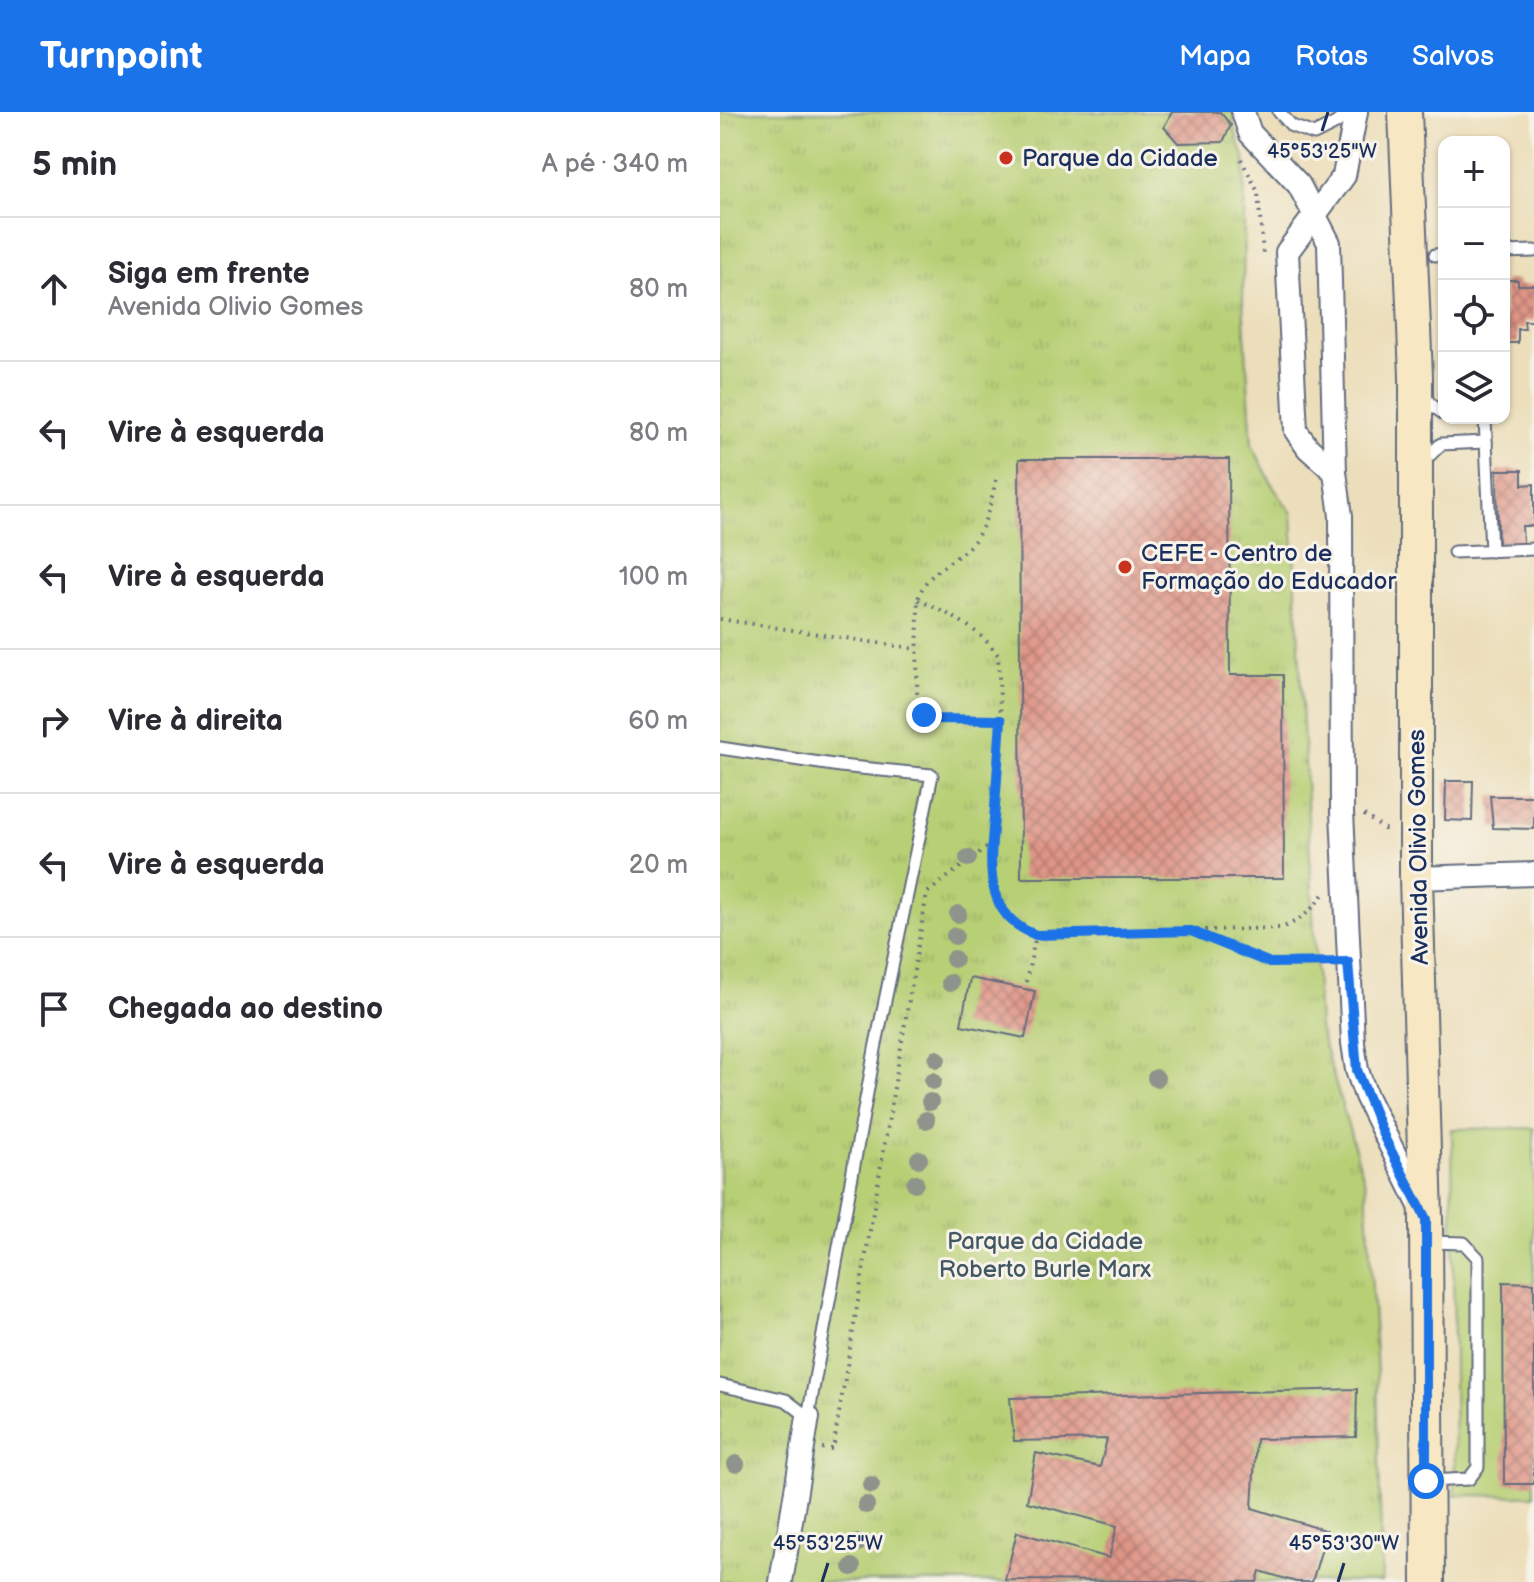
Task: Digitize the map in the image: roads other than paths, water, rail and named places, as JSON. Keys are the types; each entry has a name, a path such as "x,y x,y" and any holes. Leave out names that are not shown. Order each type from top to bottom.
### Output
{"main road":[{"name":"Avenida Olivio Gomes","path":"1405,112 1416,376 1416,878 1425,1230 1428,1582"}],"street":[{"path":"1243,112 1250,133 1299,185 1329,243 1335,472 1341,516 1342,812 1348,962 1357,1070 1425,1230"},
{"path":"1335,472 1308,448 1296,431 1287,252 1344,176 1356,112"},
{"path":"1416,878 1534,874"},
{"path":"781,1582 808,1417"}],"lane":[{"path":"1279,112 1292,126 1314,134 1349,112"},
{"path":"1510,252 1534,251"},
{"path":"1416,376 1429,403 1438,410"},
{"path":"1483,424 1491,551"},
{"path":"1414,477 1428,454 1441,444 1486,442"},
{"path":"1454,552 1534,549"},
{"path":"720,748 840,766 932,775 876,1044 808,1417 786,1400 720,1385"},
{"path":"1425,1230 1464,1243 1478,1258 1478,1467 1469,1479 1426,1481"}],"place":[{"name":"Parque da Cidade","path":"1006,158"},
{"name":"CEFE - Centro de Formação do Educador","path":"1125,567"}],"park label":[{"name":"Parque da Cidade Roberto Burle Marx","path":"1045,1255"}]}
